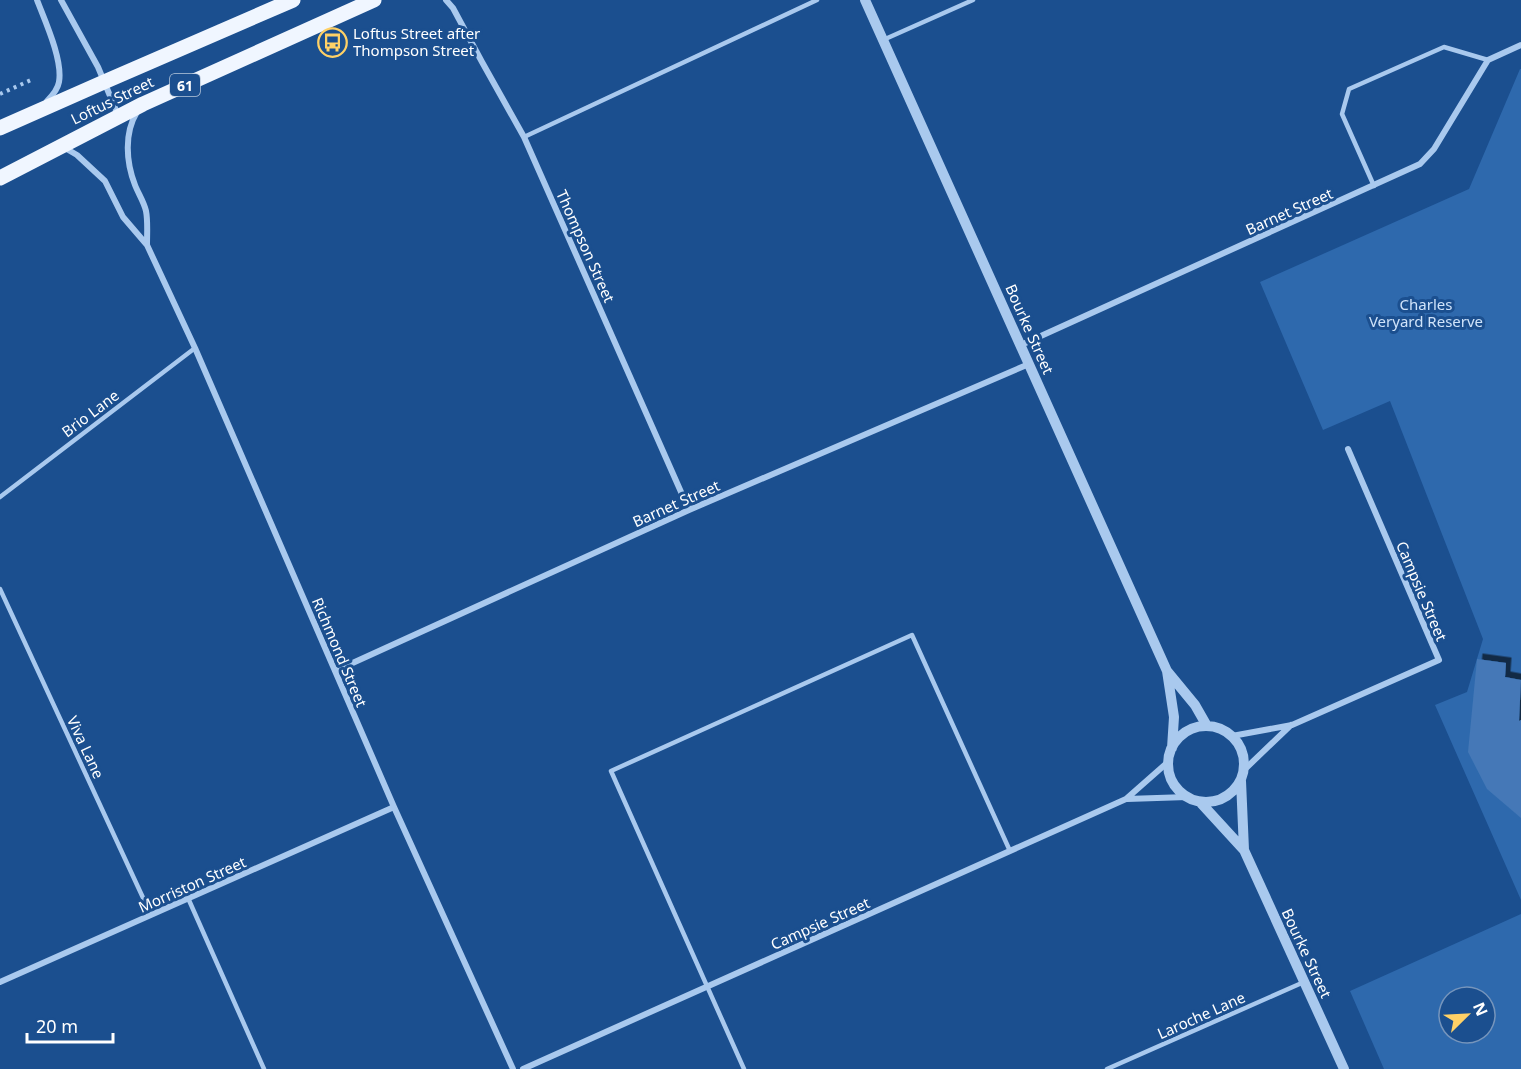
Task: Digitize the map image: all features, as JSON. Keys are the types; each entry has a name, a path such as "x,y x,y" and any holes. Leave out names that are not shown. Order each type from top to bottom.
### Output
{"main road":[{"name":"Loftus Street","path":"0,129 271,4 293,0"},
{"name":"Loftus Street","path":"0,178 142,104 375,0"}],"street":[{"path":"37,0 57,55 60,70 59,84 51,98 38,111"},
{"path":"61,0 98,67 119,116"},
{"name":"Thompson Street","path":"446,0 453,8 524,137 689,510"},
{"name":"Bourke Street","path":"865,0 1167,671 1174,717 1172,748"},
{"path":"1488,60 1521,45"},
{"name":"Barnet Street","path":"1021,345 1420,164 1434,149 1488,60"},
{"name":"Richmond Street","path":"142,104 131,122 128,154 134,181 146,211 147,244"},
{"name":"Richmond Street","path":"59,147 77,154 105,181 123,218 147,244 195,348 394,807 513,1069"},
{"name":"Barnet Street","path":"335,671 689,510 1030,364"},
{"name":"Campsie Street","path":"1232,736 1292,724 1439,660 1348,449"},
{"name":"Bourke Street","path":"1167,671 1195,705 1207,726"},
{"name":"Campsie Street","path":"1242,775 1292,724"},
{"path":"1207,726 1225,730 1240,746 1244,757 1242,775 1234,791 1212,802 1200,802 1179,791 1173,782 1168,762 1172,748 1178,739 1196,727 1207,726"},
{"name":"Campsie Street","path":"523,1069 1126,799 1168,762"},
{"name":"Bourke Street","path":"1242,775 1244,850"},
{"name":"Campsie Street","path":"1126,799 1187,797"},
{"name":"Bourke Street","path":"1200,802 1244,850 1344,1069"},
{"name":"Morriston Street","path":"0,982 394,807"}],"lane":[{"path":"524,137 817,0"},
{"path":"883,40 973,0"},
{"path":"1374,186 1342,114 1349,89 1444,46 1488,60"},
{"name":"Brio Lane","path":"0,497 195,348"},
{"name":"Viva Lane","path":"0,589 151,915"},
{"path":"744,1069 610,771 912,635 1010,851"},
{"path":"188,898 264,1069"},
{"name":"Laroche Lane","path":"1107,1069 1304,982"}],"path":[{"path":"0,94 32,80"}],"green space":[{"name":"Charles Veryard Reserve","path":"1520,69 1521,900 1435,705 1467,692 1483,639 1390,401 1323,430 1260,282 1469,189"},
{"path":"1521,914 1521,1069 1384,1069 1350,991"}],"building":[{"path":"1477,659 1506,663 1505,677 1521,680 1519,721 1521,720 1521,818 1487,789 1468,752"}],"place":[{"name":"Loftus Street after Thompson Street","path":"332,42"}]}
